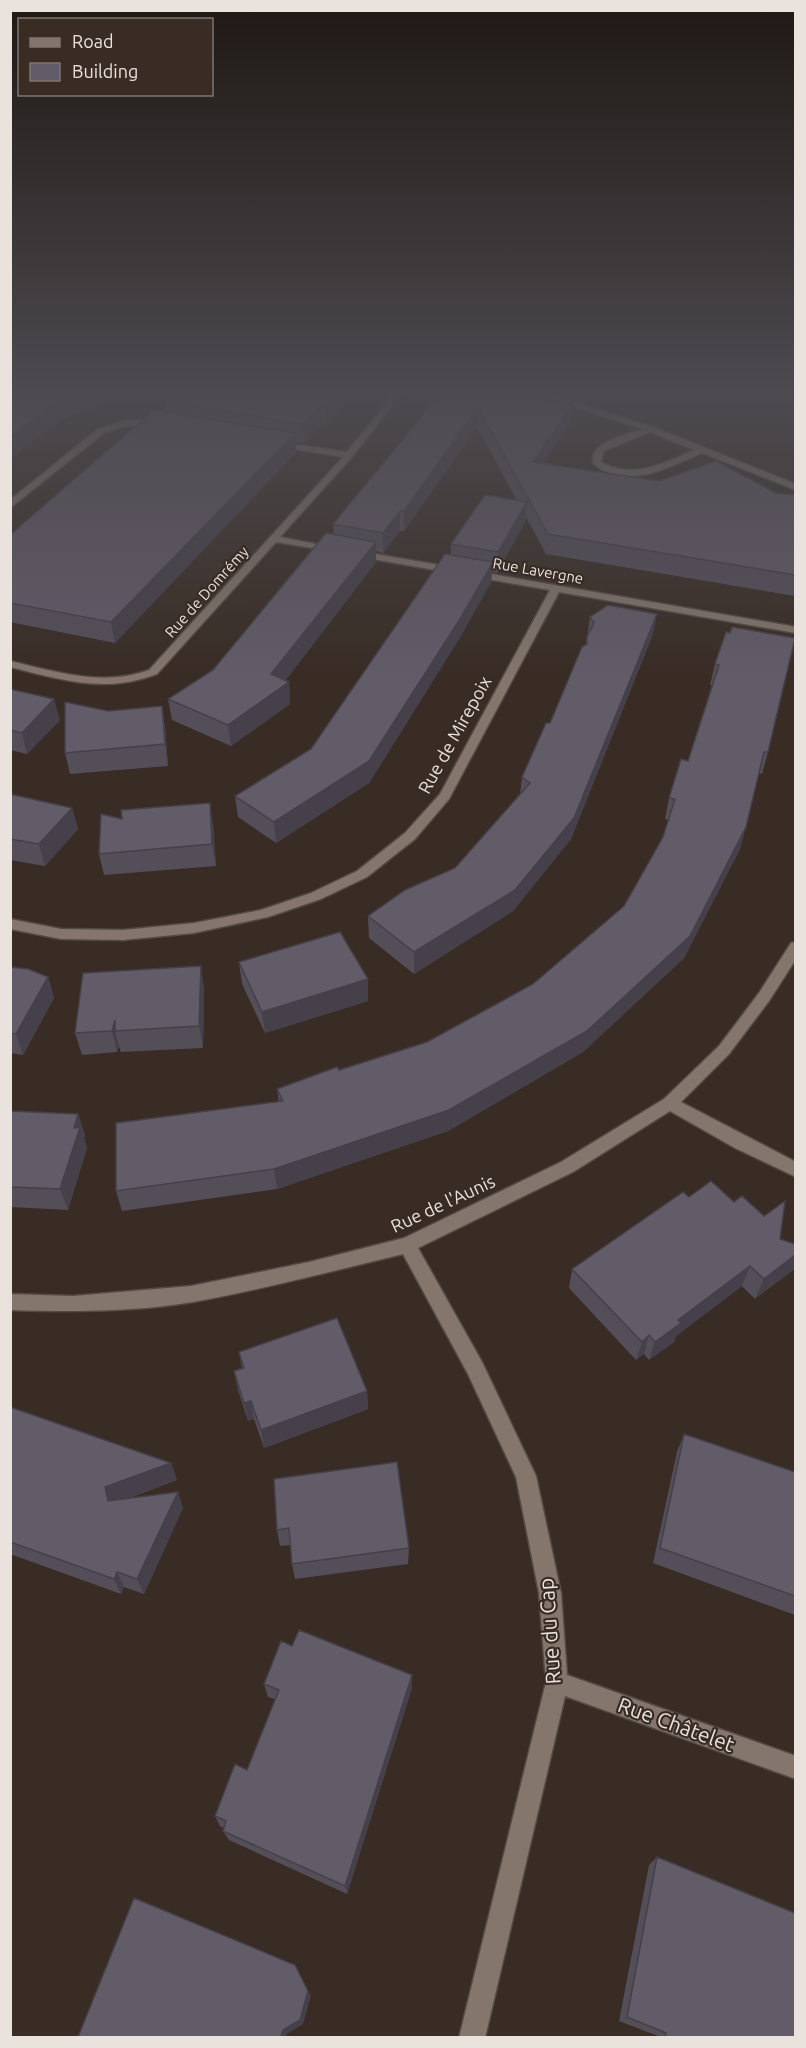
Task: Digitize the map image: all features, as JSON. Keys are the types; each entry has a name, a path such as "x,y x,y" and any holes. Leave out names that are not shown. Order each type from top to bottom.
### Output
{"street":[{"path":"10,505 33,487"},
{"name":"Rue de Domrémy","path":"10,664 93,682 136,681 153,672 322,487"},
{"name":"Rue Lavergne","path":"275,539 555,590 795,630"},
{"name":"Rue de Mirepoix","path":"10,924 61,934 123,935 194,928 263,914 316,896 362,874 410,836 445,796 555,590"},
{"name":"Rue de l'Aunis","path":"10,1302 73,1304 191,1294 309,1270 407,1245 567,1167 670,1102 724,1050 764,997 795,947"},
{"path":"670,1102 741,1143 795,1170"},
{"name":"Rue du Cap","path":"407,1245 475,1368 526,1476 550,1593 557,1682 471,2037"},
{"name":"Rue Châtelet","path":"557,1682 795,1768"}],"building":[{"path":"66,487 243,487 111,622 10,603 10,535"},
{"path":"364,487 422,487 404,511 400,511 383,533 333,524"},
{"path":"522,487 764,487 776,493 795,495 795,575 548,534"},
{"path":"485,495 527,502 498,552 451,544"},
{"path":"326,533 376,542 271,674 289,682 228,725 168,699 213,670"},
{"path":"445,554 493,562 460,619 369,761 274,822 235,796 311,749"},
{"path":"608,605 657,614 574,818 515,890 414,952 368,916 405,890 455,868 530,783 522,777 546,723 550,723 582,647 587,644 587,637 594,623 590,617"},
{"path":"732,627 795,638 768,752 764,752 746,827 690,936 587,1031 449,1110 274,1169 116,1191 116,1123 283,1101 277,1089 337,1067 339,1070 427,1042 533,984 624,906 663,837 675,799 669,798 681,759 688,761 719,665 715,664 726,632 730,633"},
{"path":"10,689 54,699 22,733 10,730"},
{"path":"65,702 108,711 162,706 165,744 65,753"},
{"path":"10,794 72,808 39,844 10,839"},
{"path":"210,803 212,844 99,854 101,814 122,819 121,810"},
{"path":"340,932 368,979 262,1012 239,962"},
{"path":"201,966 199,1026 115,1031 115,1020 112,1031 75,1033 83,973"},
{"path":"10,967 28,969 48,977 16,1034 10,1033"},
{"path":"10,1111 78,1114 74,1128 80,1127 60,1189 10,1187"},
{"path":"711,1181 734,1202 742,1196 764,1216 785,1201 780,1239 795,1244 795,1255 764,1279 750,1266 678,1320 681,1323 655,1342 649,1335 642,1342 572,1269 683,1192 689,1197"},
{"path":"337,1318 367,1391 261,1430 251,1401 244,1403 234,1371 244,1368 239,1352"},
{"path":"10,1407 171,1463 105,1487 108,1501 178,1492 137,1579 117,1572 114,1579 10,1542"},
{"path":"684,1434 795,1472 795,1596 660,1548"},
{"path":"397,1462 409,1548 292,1564 289,1528 277,1530 274,1479"},
{"path":"299,1630 412,1675 345,1886 223,1831 226,1821 215,1816 235,1764 247,1770 279,1690 264,1684 281,1641 292,1646"},
{"path":"657,1857 795,1913 795,2037 665,2037 666,2033 627,2017"},
{"path":"134,1898 295,1965 308,1991 300,2020 283,2030 281,2037 78,2037"}]}
